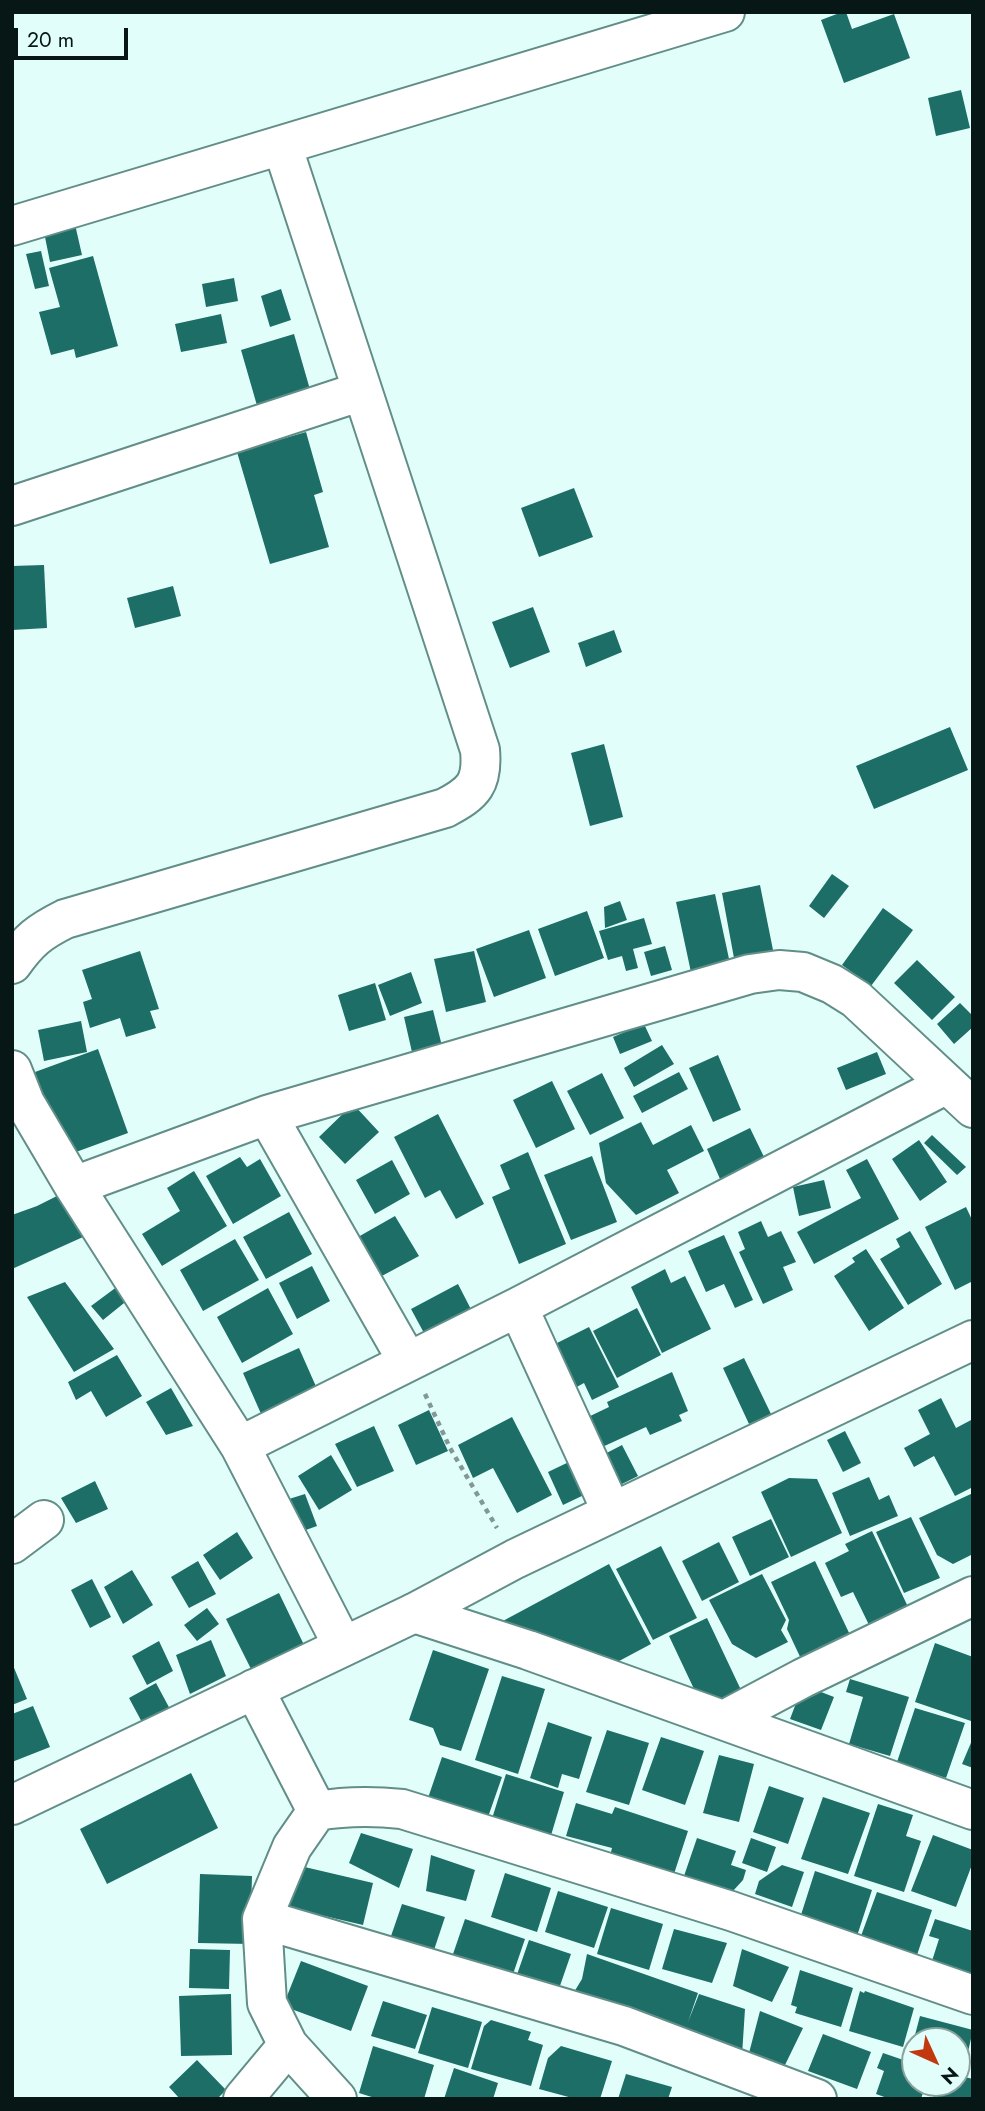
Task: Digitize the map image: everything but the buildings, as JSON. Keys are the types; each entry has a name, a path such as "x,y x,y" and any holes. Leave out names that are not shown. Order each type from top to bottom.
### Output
{"street":[{"path":"12,226 725,12"},
{"path":"12,964 24,947 40,932 65,919 445,808 462,800 476,786 482,769 480,750 282,145"},
{"path":"12,506 362,391"},
{"path":"74,1186 267,1115 750,974 779,970 803,972 832,984 856,999 960,1096 518,1307 240,1446"},
{"path":"12,1070 25,1103 74,1186 240,1446 343,1646"},
{"path":"267,1115 408,1362"},
{"path":"518,1307 612,1512"},
{"path":"12,1805 414,1614 515,1559 973,1340"},
{"path":"12,1544 44,1520"},
{"path":"724,1720 803,1678 973,1596"},
{"path":"414,1614 528,1650 973,1810"},
{"path":"254,1689 317,1811"},
{"path":"339,2096 288,2045 267,2003 262,1919 292,1847 317,1811 345,1806 402,1809 731,1911 973,1995"},
{"path":"262,1919 624,2026 817,2099"},
{"path":"243,2099 288,2045"}],"path":[{"path":"408,1362 450,1448 515,1559"}]}
